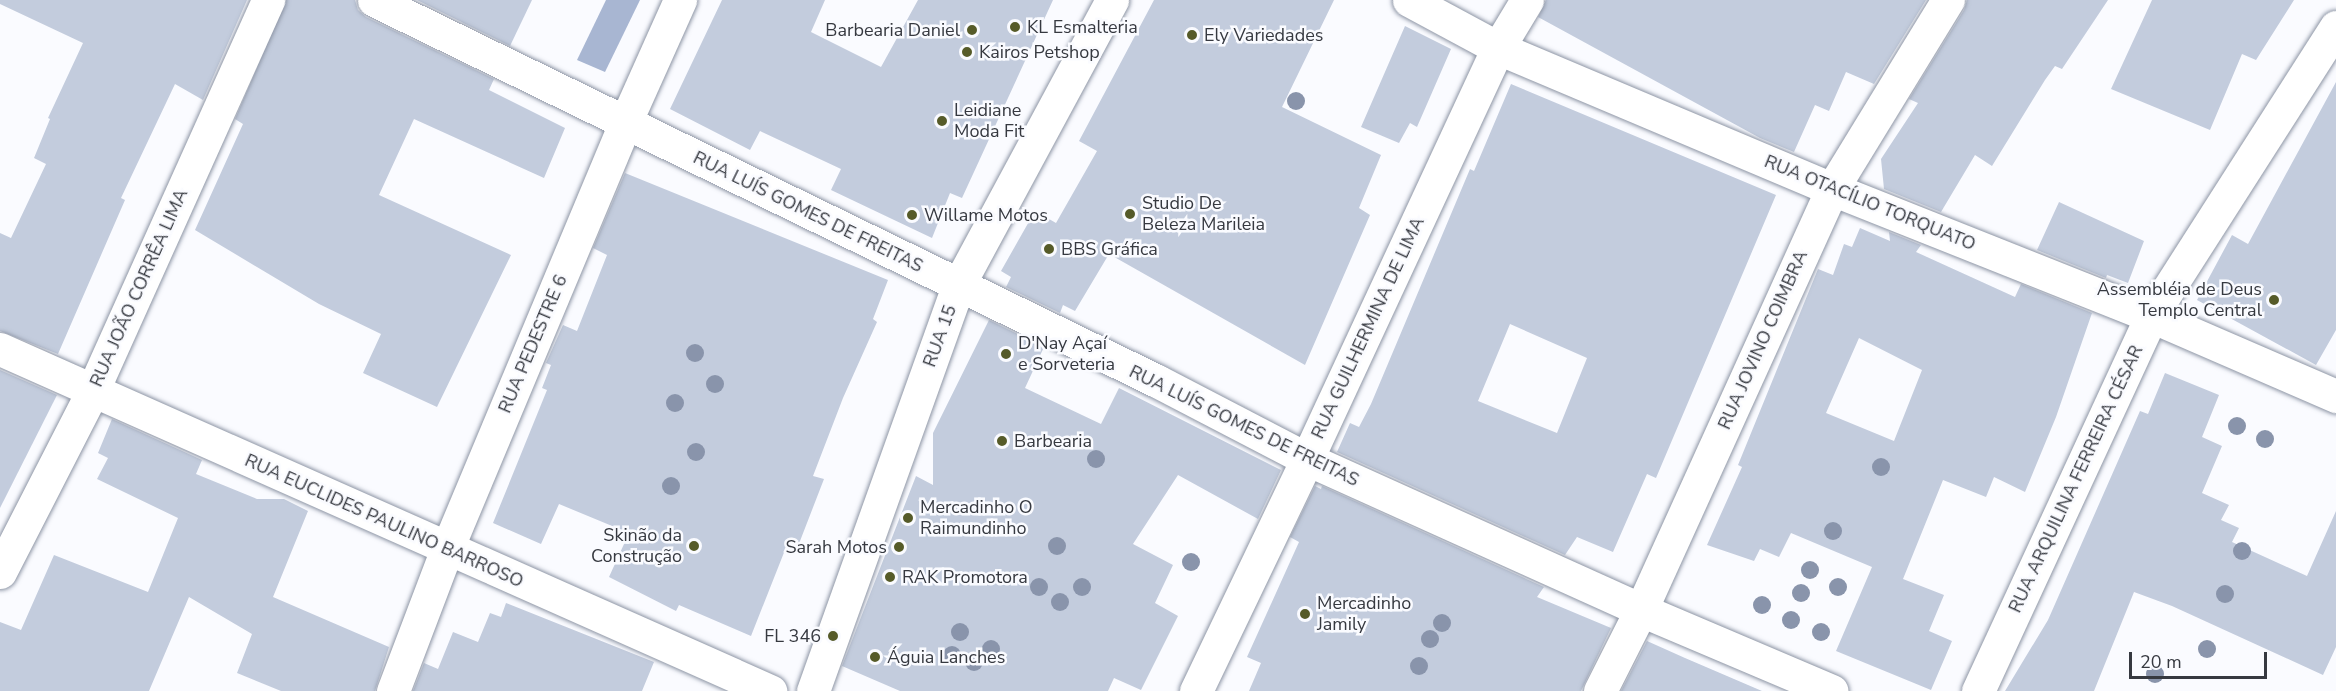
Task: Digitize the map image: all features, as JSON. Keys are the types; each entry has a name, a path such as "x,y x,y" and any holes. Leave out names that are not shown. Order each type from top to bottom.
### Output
{"street":[{"name":"RUA JOÃO CORRÊA LIMA","path":"0,572 92,392 268,0"},
{"name":"RUA LUÍS GOMES DE FREITAS","path":"374,0 1157,381 1307,459 1641,610 1832,691"},
{"name":"RUA PEDESTRE 6","path":"393,691 447,549 625,123 680,0"},
{"name":"RUA 15","path":"813,691 958,286 1112,0"},
{"name":"RUA OTACÍLIO TORQUATO","path":"1409,0 1498,48 1832,189 2151,316 2336,396"},
{"name":"RUA GUILHERMINA DE LIMA","path":"1196,691 1307,459 1498,48 1527,0"},
{"name":"RUA JOVINO COIMBRA","path":"1600,691 1641,610 1832,189 1947,0"},
{"name":"RUA ARQUILINA FERREIRA CÉSAR","path":"1978,691 2151,316 2336,27"},
{"name":"RUA EUCLIDES PAULINO BARROSO","path":"0,349 92,392 770,691"}],"water":[{"path":"606,0 640,0 605,72 577,60"}],"building":[{"path":"0,0 247,0 203,100 175,84 121,198 125,200 58,354 0,331 0,233 11,238 46,164 34,158 50,119 48,118 83,43 0,4"},
{"path":"286,0 355,0 358,10 366,17 494,79 489,90 565,128 544,178 414,119 379,195 511,255 437,407 363,373 381,334 319,304 195,230 243,124 235,119"},
{"path":"417,0 532,0 510,46"},
{"path":"722,0 825,0 811,32 881,67 918,0 1053,0 962,198 950,193 932,238 831,190 841,169 760,131 750,150 670,109"},
{"path":"1154,0 1334,0 1282,107 1381,155 1359,208 1370,215 1305,365 1109,254 1075,311 1063,305 1060,313 1006,287 1011,277 1001,271 1035,211 1056,223 1097,151 1079,141"},
{"path":"1546,0 1926,0 1874,84 1846,72 1829,111 1815,105 1794,152 1760,138 1538,17"},
{"path":"1967,0 2108,0 2062,69 2055,66 2045,80 1992,166 1975,155 1941,212 1884,189 1881,159 1918,103 1909,99 1964,10"},
{"path":"2152,0 2294,0 2256,60 2242,54 2210,130 2111,89"},
{"path":"1405,26 1451,49 1417,127 1410,123 1399,143 1361,127"},
{"path":"2336,82 2336,330 2316,365 2197,300 2232,235 2248,244"},
{"path":"1511,84 1776,195 1656,478 1647,474 1613,552 1577,537 1565,555 1337,452 1350,423 1359,427 1371,404 1470,169 1474,171","holes":["1510,324 1587,358 1557,433 1478,401"]},
{"path":"625,173 888,280 873,319 877,322 843,398 813,476 824,479 795,554 785,550 751,636 679,605 676,611 609,577 629,533 559,504 541,544 493,523 547,390 542,388 551,365 546,363 563,325 577,331 607,255 593,248"},
{"path":"2059,202 2144,241 2128,283 2107,275 2106,278 2037,250"},
{"path":"1860,228 1890,241 1889,232 1921,245 1916,252 2015,297 2021,284 2092,313 2056,417 2025,492 1994,477 1986,497 1943,480 1903,579 1944,595 1929,631 1952,641 1931,690 1836,651 1872,567 1791,533 1779,557 1760,549 1754,561 1707,545 1742,467 1738,465 1818,269 1833,275 1844,244 1852,247","holes":["1859,338 1922,370 1894,441 1826,413"]},
{"path":"989,320 1044,347 1025,388 1101,424 1119,388 1281,470 1258,519 1178,475 1133,544 1173,565 1155,603 1178,616 1141,690 1114,678 1108,691 900,691 842,666 916,476 933,485 933,433"},
{"path":"0,370 57,395 0,508"},
{"path":"2165,373 2219,395 2202,437 2222,446 2202,493 2229,505 2221,520 2239,528 2232,542 2307,576 2336,511 2336,647 2323,675 2172,606 2134,592 2094,691 2005,691 2048,620 2140,411 2148,414"},
{"path":"112,419 202,460 196,474 257,499 284,499 308,511 273,597 389,647 375,691 281,691 237,673 252,634 189,597 149,691 0,691 0,622 21,630 54,555 148,592 178,518 97,479 108,458 98,453"},
{"path":"1315,486 1321,489 1322,486 1544,587 1537,597 1611,628 1581,691 1249,691 1261,663 1247,657 1299,542 1290,537"},
{"path":"506,603 654,662 642,691 413,691 424,663 438,669 453,632 478,642 490,613 501,617"},
{"path":"1647,641 1685,658 1762,691 1621,691"}],"place":[{"name":"KL Esmalteria","path":"1015,27"},
{"name":"Barbearia Daniel","path":"972,30"},
{"name":"Ely Variedades","path":"1192,35"},
{"name":"Kairos Petshop","path":"967,52"},
{"name":"Leidiane Moda Fit","path":"942,121"},
{"name":"Studio De Beleza Marileia","path":"1130,214"},
{"name":"Willame Motos","path":"912,215"},
{"name":"BBS Gráfica","path":"1049,249"},
{"name":"Assembléia de Deus Templo Central","path":"2274,300"},
{"name":"D'Nay Açaí e Sorveteria","path":"1006,354"},
{"name":"Barbearia","path":"1002,441"},
{"name":"Mercadinho O Raimundinho","path":"908,518"},
{"name":"Skinão da Construção","path":"694,546"},
{"name":"Sarah Motos","path":"899,547"},
{"name":"RAK Promotora","path":"890,577"},
{"name":"Mercadinho Jamily","path":"1305,614"},
{"name":"FL 346","path":"833,636"},
{"name":"Águia Lanches","path":"875,657"}]}
